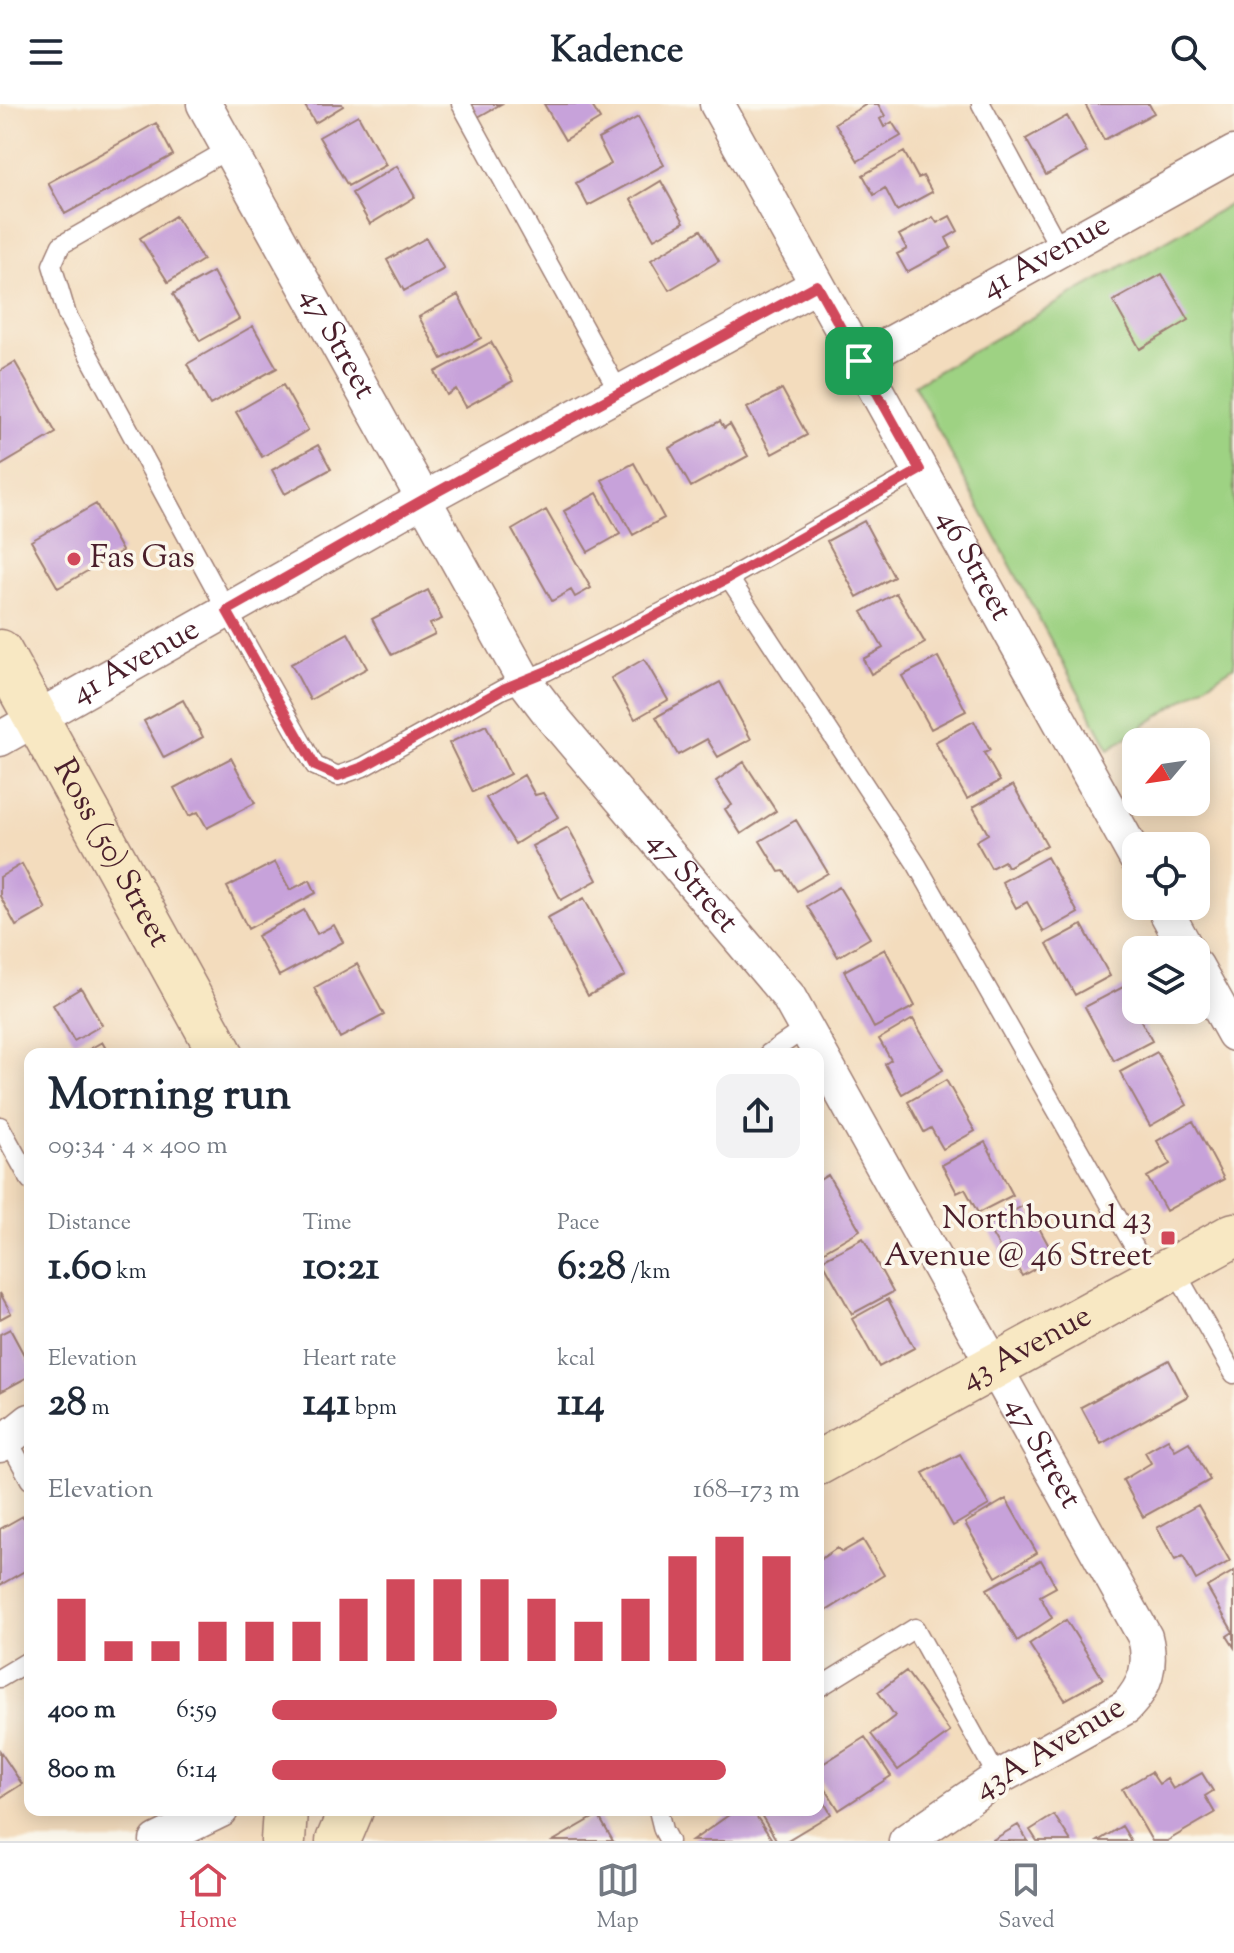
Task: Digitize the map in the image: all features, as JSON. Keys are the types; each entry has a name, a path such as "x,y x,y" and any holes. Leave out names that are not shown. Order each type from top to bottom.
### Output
{"main road":[{"name":"Ross (50) Street","path":"0,652 18,729 217,1048"},
{"name":"43 Avenue","path":"824,1460 1234,1235"},
{"path":"283,1841 285,1816"},
{"path":"338,1841 348,1816"}],"street":[{"name":"47 Street","path":"204,104 524,680 788,996 817,1048"},
{"name":"46 Street","path":"717,104 1122,833"},
{"name":"41 Avenue","path":"859,361 1234,153"},
{"name":"41 Avenue","path":"18,729 424,499 817,285"},
{"path":"1210,991 1234,1034"},
{"name":"47 Street","path":"824,1060 1145,1637 1149,1650 1146,1676"},
{"name":"43A Avenue","path":"906,1841 998,1778 1116,1713 1140,1691 1146,1676"},
{"path":"157,1841 209,1816"}],"lane":[{"path":"461,104 619,392"},
{"path":"981,104 1060,249"},
{"path":"229,149 61,245 52,265 67,315 227,611 315,766 338,776 363,767 503,689 547,671 729,578 920,470"},
{"path":"729,578 917,865 1163,1275 1234,1374"},
{"path":"777,1048 806,1028"},
{"path":"0,1126 24,1169"},
{"path":"12,1435 24,1465"},
{"path":"824,1684 915,1628 998,1778"},
{"path":"0,1678 24,1664"},
{"path":"660,1816 669,1841"}],"green space":[{"path":"1234,202 1234,666 1141,728 1122,728 1122,740 1109,749 914,385"}],"building":[{"path":"304,104 342,104 343,106 315,123"},
{"path":"470,104 501,104 478,117"},
{"path":"544,104 591,104 600,119 565,140"},
{"path":"867,104 878,104 885,116 880,119 884,127 892,122 901,136 858,161 835,123"},
{"path":"1085,104 1149,104 1154,113 1104,140"},
{"path":"358,115 386,165 348,186 319,137"},
{"path":"1067,116 1087,152 1046,175 1026,139"},
{"path":"638,117 664,165 588,206 576,183 611,164 598,139"},
{"path":"156,123 173,155 65,214 48,183"},
{"path":"904,152 918,178 923,176 932,192 897,211 885,188 874,195 863,175"},
{"path":"397,166 415,197 370,224 352,193"},
{"path":"661,181 684,222 654,239 631,199"},
{"path":"175,216 203,260 168,282 140,238"},
{"path":"950,216 958,231 946,238 951,248 907,272 897,254 907,249 899,235 933,217 937,223"},
{"path":"701,230 719,261 669,290 651,260"},
{"path":"426,238 444,269 404,291 387,260"},
{"path":"213,272 239,319 200,341 173,294"},
{"path":"1162,274 1189,320 1140,349 1113,301"},
{"path":"458,295 481,338 442,359 419,317"},
{"path":"253,326 277,368 210,405 187,364"},
{"path":"491,342 513,381 466,407 456,389 447,395 435,372"},
{"path":"15,362 56,433 0,466 0,371"},
{"path":"283,385 308,430 262,457 236,412"},
{"path":"782,389 807,435 772,454 747,408"},
{"path":"720,421 724,428 730,424 748,456 691,487 669,448"},
{"path":"318,445 331,469 285,494 272,470"},
{"path":"634,463 664,518 633,535 602,480"},
{"path":"597,493 620,534 588,552 564,511"},
{"path":"96,504 122,551 58,588 31,541"},
{"path":"546,510 591,588 575,597 571,590 552,601 512,530"},
{"path":"864,521 894,577 857,597 827,541"},
{"path":"428,590 442,619 430,624 435,634 392,655 372,619"},
{"path":"896,593 925,643 871,674 863,659 883,648 862,612"},
{"path":"348,633 367,668 310,700 291,664"},
{"path":"938,657 966,711 931,729 902,676"},
{"path":"644,659 668,700 635,719 611,678"},
{"path":"720,682 751,739 718,757 707,739 678,755 656,717"},
{"path":"183,700 203,737 164,758 144,721"},
{"path":"974,721 990,750 984,753 1000,781 967,799 935,742"},
{"path":"486,725 510,774 473,792 449,743"},
{"path":"231,758 255,803 207,828 198,812 189,816 174,788"},
{"path":"744,762 776,811 741,834 725,809 732,805 716,781"},
{"path":"524,775 535,795 543,793 558,817 515,844 486,798"},
{"path":"1013,785 1047,845 1007,867 1004,861 991,868 976,841 988,834 973,807"},
{"path":"796,820 828,873 797,891 784,871 779,872 760,841"},
{"path":"568,827 597,880 561,900 532,846"},
{"path":"1047,857 1078,913 1044,932 1027,902 1016,908 1002,882"},
{"path":"275,862 290,890 310,880 316,893 248,929 227,887"},
{"path":"22,864 46,909 16,926 0,896 0,877"},
{"path":"839,887 870,938 838,957 807,906"},
{"path":"584,898 625,976 588,996 547,918"},
{"path":"304,910 317,934 334,925 343,942 279,976 257,936"},
{"path":"1082,925 1110,976 1075,995 1047,944"},
{"path":"885,949 915,1006 874,1028 844,971"},
{"path":"357,964 384,1015 340,1038 314,988"},
{"path":"81,988 102,1025 74,1041 53,1005"},
{"path":"1122,988 1122,1024 1143,1024 1152,1041 1114,1061 1085,1007"},
{"path":"913,1019 943,1070 902,1094 885,1064 891,1060 879,1039"},
{"path":"102,1042 106,1048 92,1048"},
{"path":"1157,1052 1187,1105 1150,1126 1120,1072"},
{"path":"946,1080 975,1131 943,1149 931,1128 924,1132 908,1102"},
{"path":"1193,1121 1224,1179 1166,1211 1147,1177 1170,1164 1157,1141"},
{"path":"985,1142 1013,1195 978,1213 965,1189 957,1193 942,1165"},
{"path":"828,1175 860,1230 824,1251 824,1177"},
{"path":"1026,1204 1055,1257 1022,1276 1011,1257 1006,1259 987,1226"},
{"path":"863,1238 893,1292 852,1314 824,1259"},
{"path":"0,1293 11,1313 0,1319"},
{"path":"888,1299 914,1348 879,1367 852,1319"},
{"path":"10,1329 24,1355 24,1379 0,1392 0,1334"},
{"path":"1169,1360 1188,1396 1101,1444 1081,1407"},
{"path":"1168,1439 1175,1450 1189,1442 1210,1480 1143,1517 1123,1480 1151,1463 1145,1452"},
{"path":"960,1454 989,1505 953,1526 923,1473"},
{"path":"1006,1499 1037,1553 996,1577 965,1523"},
{"path":"1198,1505 1230,1561 1196,1580 1183,1556 1175,1560 1157,1528"},
{"path":"24,1518 24,1571 0,1585 0,1529"},
{"path":"863,1540 884,1575 826,1611 824,1557 837,1548 842,1552"},
{"path":"1041,1560 1056,1587 1040,1596 1052,1618 1017,1641 987,1589"},
{"path":"1234,1571 1234,1647 1227,1636 1233,1632 1207,1587"},
{"path":"1066,1620 1103,1679 1065,1700 1029,1644"},
{"path":"906,1671 950,1732 898,1770 871,1734 895,1716 878,1692"},
{"path":"865,1737 891,1776 839,1810 824,1786 824,1763"},
{"path":"0,1751 22,1784 0,1798"},
{"path":"1151,1772 1159,1784 1167,1779 1173,1789 1202,1773 1213,1791 1205,1796 1215,1813 1167,1841 1152,1841 1122,1789"},
{"path":"824,1802 831,1814 786,1841 777,1841 762,1816 824,1816"},
{"path":"1054,1815 1071,1841 1037,1841 1030,1830"},
{"path":"599,1816 613,1841 553,1841"},
{"path":"727,1816 756,1816 771,1838 767,1841 692,1841"},
{"path":"1018,1825 1028,1841 991,1841"},
{"path":"1122,1826 1131,1841 1098,1841"}],"place":[{"name":"Fas Gas","path":"74,559"},
{"name":"Northbound 43 Avenue @ 46 Street","path":"1168,1238"}],"route":[{"path":"817,285 859,361 920,470 729,578 547,671 503,689 363,767 338,776 315,766 227,611 424,499 817,285"}]}
